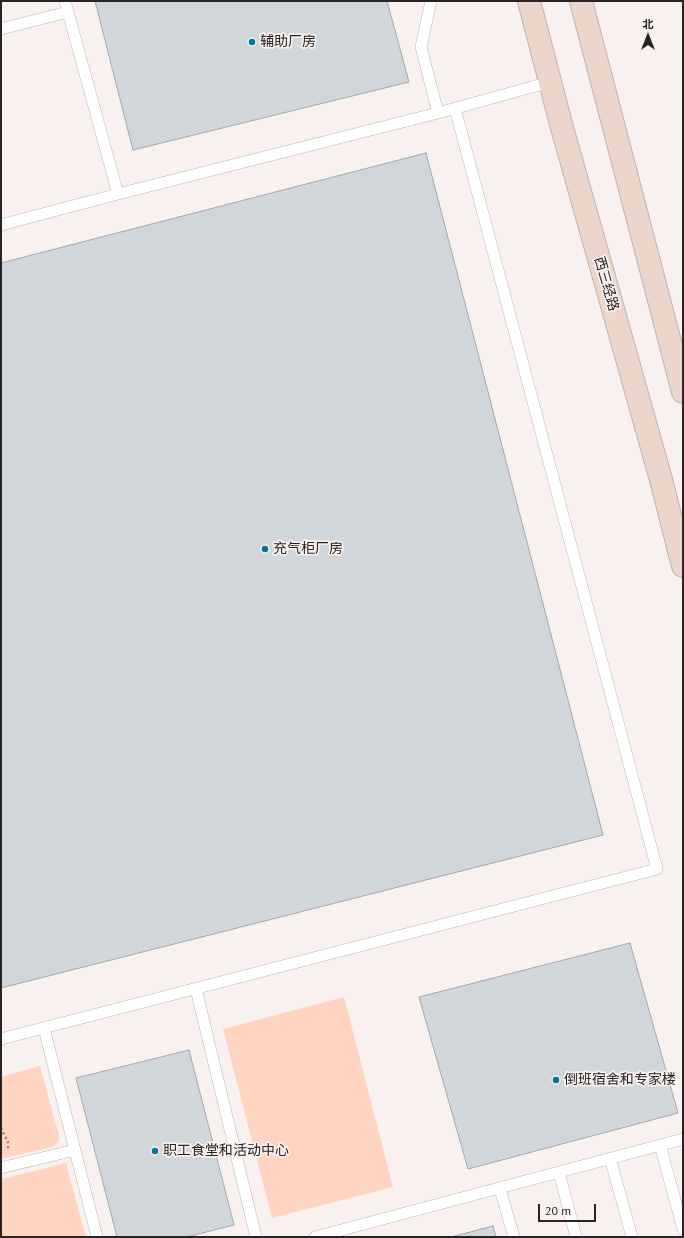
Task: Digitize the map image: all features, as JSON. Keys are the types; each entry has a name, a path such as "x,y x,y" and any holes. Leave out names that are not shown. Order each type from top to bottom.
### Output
{"main road":[{"name":"西三经路","path":"529,1 550,82 660,476 683,566"},
{"path":"581,1 683,392"}],"lane":[{"path":"431,1 421,48 438,114"},
{"path":"1,29 66,6 118,194"},
{"path":"1,225 118,194 438,114 550,82"},
{"path":"1,1039 657,870 455,108"},
{"path":"196,989 256,1237"},
{"path":"44,1028 97,1237"},
{"path":"315,1237 500,1189 683,1139"},
{"path":"660,1145 683,1228"},
{"path":"1,1168 75,1150"},
{"path":"610,1158 632,1237"},
{"path":"559,1172 576,1237"},
{"path":"500,1189 514,1237"}],"shaded area":[{"path":"344,997 393,1187 272,1218 223,1029"},
{"path":"40,1066 59,1136 59,1142 52,1147 1,1159 1,1077"},
{"path":"66,1163 86,1237 1,1237 1,1179"}],"building":[{"name":"辅助厂房","path":"95,1 387,1 409,82 133,150"},
{"name":"充气柜厂房","path":"426,153 603,835 1,988 1,263"},
{"name":"倒班宿舍和专家楼","path":"630,943 678,1113 468,1169 419,997"},
{"name":"职工食堂和活动中心","path":"189,1050 234,1225 187,1237 117,1237 76,1078"},
{"path":"493,1226 496,1237 451,1237"}],"place":[{"name":"辅助厂房","path":"252,42"},
{"name":"充气柜厂房","path":"265,549"},
{"name":"倒班宿舍和专家楼","path":"556,1080"},
{"name":"职工食堂和活动中心","path":"155,1151"}]}
